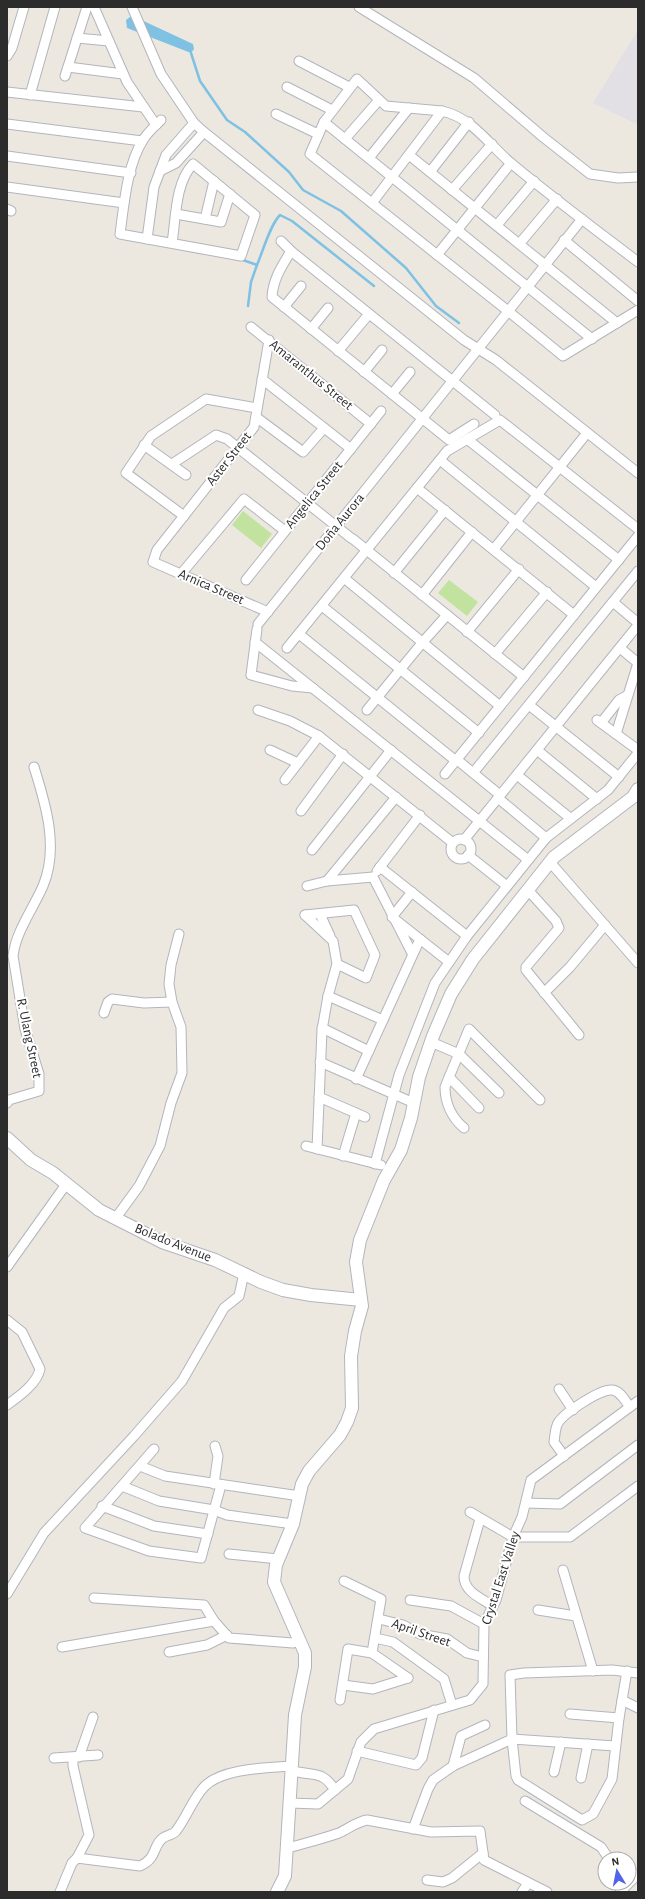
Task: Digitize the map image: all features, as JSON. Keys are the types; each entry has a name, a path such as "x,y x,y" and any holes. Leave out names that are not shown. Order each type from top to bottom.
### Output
{"street":[{"path":"7,56 12,48 24,7"},
{"path":"30,95 55,7"},
{"path":"65,76 87,7"},
{"path":"94,7 104,25 109,41 124,74 143,107 159,122 142,141 130,173 120,234 241,256 255,215 193,164 186,171 176,214 172,243"},
{"path":"132,7 161,74 194,123 464,340 496,360 638,473"},
{"path":"359,7 474,78 543,137 590,174 618,178 638,177"},
{"path":"77,38 109,41"},
{"path":"299,61 349,87"},
{"path":"68,67 124,74"},
{"path":"638,262 511,163 469,122 451,113 442,111 386,106 356,79 324,122 310,154 563,356 638,310"},
{"path":"287,87 332,110"},
{"path":"7,92 143,107"},
{"path":"345,139 379,100"},
{"path":"369,158 408,108"},
{"path":"372,202 442,111"},
{"path":"276,114 318,134"},
{"path":"324,122 592,339"},
{"path":"430,172 469,122"},
{"path":"147,239 154,187 166,155 194,123"},
{"path":"7,124 142,141"},
{"path":"160,171 176,163 204,132"},
{"path":"178,142 186,152"},
{"path":"452,190 492,144"},
{"path":"409,155 617,322"},
{"path":"7,156 130,173"},
{"path":"438,255 457,229 511,163"},
{"path":"205,219 214,181"},
{"path":"497,225 534,181"},
{"path":"7,187 124,203"},
{"path":"176,214 221,222 230,194"},
{"path":"520,243 556,199"},
{"name":"Doña Aurora","path":"255,642 258,626 268,612 582,219"},
{"path":"564,240 638,301"},
{"path":"281,241 291,251 368,314 495,415"},
{"path":"291,251 278,272 272,288 272,297 449,440 474,424"},
{"path":"284,307 301,286"},
{"path":"311,329 328,308"},
{"path":"338,350 368,314"},
{"name":"Amaranthus Street","path":"251,327 269,340 371,424"},
{"name":"Aster Street","path":"153,562 157,550 254,428 269,340"},
{"path":"364,372 382,350"},
{"path":"392,394 410,372"},
{"path":"262,379 350,449"},
{"path":"184,516 126,473 151,436 206,399 257,412 303,452 324,428"},
{"name":"Angelica Street","path":"246,580 381,411"},
{"path":"287,648 447,451 500,420 638,529"},
{"path":"494,549 587,433"},
{"path":"172,464 216,436 226,439 524,677"},
{"path":"467,439 619,560"},
{"path":"144,445 186,475"},
{"path":"440,460 596,588"},
{"path":"417,488 574,615"},
{"path":"181,574 244,499 285,531"},
{"path":"394,573 445,510"},
{"path":"422,595 472,532"},
{"path":"445,774 459,762 500,706 638,536"},
{"name":"Arnica Street","path":"153,562 268,612"},
{"path":"467,632 519,569"},
{"path":"473,773 638,571"},
{"path":"344,578 500,706"},
{"path":"495,654 547,592"},
{"path":"464,840 638,624 613,602"},
{"path":"322,606 479,733"},
{"path":"367,710 447,615"},
{"path":"299,634 473,773 546,838"},
{"path":"255,642 527,859"},
{"path":"255,642 251,675 292,686 313,688"},
{"path":"616,734 638,663 620,648"},
{"path":"306,1146 378,1165 393,1095 399,1075 435,983 467,936 527,859 546,838 608,790 638,752 599,722 620,700 628,695"},
{"path":"528,705 619,777"},
{"path":"258,710 290,721 319,736 420,815 453,843"},
{"path":"285,780 319,736"},
{"path":"270,750 298,763"},
{"path":"312,850 391,750"},
{"path":"537,750 597,799"},
{"path":"301,811 343,754"},
{"name":"R. Ulang Street","path":"7,1103 9,1100 39,1090 38,1074 25,1029 13,956 15,945 43,886 50,866 47,807 34,767"},
{"path":"517,775 570,818"},
{"path":"277,1892 285,1876 290,1803 295,1769 295,1715 306,1668 305,1653 274,1582 276,1565 294,1524 302,1484 309,1471 340,1435 352,1408 351,1356 355,1331 362,1306 356,1262 357,1250 384,1180 401,1150 414,1103 419,1077 431,1042 451,994 473,959 550,862 559,853 633,797 638,789"},
{"path":"327,881 396,796"},
{"path":"373,877 420,815"},
{"path":"459,839 464,840 470,847 468,854 463,858 454,856 451,851 453,843 459,839"},
{"path":"468,854 507,886"},
{"path":"550,862 638,963"},
{"path":"380,867 467,936"},
{"path":"307,886 327,881 373,877"},
{"path":"373,877 392,917 412,953"},
{"path":"528,890 556,921 559,928 526,967 528,973 579,1036"},
{"path":"392,917 412,892"},
{"path":"332,942 305,915 354,910 375,954 366,978 337,964"},
{"path":"317,1149 322,1028 328,996 337,964 332,942 320,914"},
{"path":"392,917 449,962"},
{"path":"544,993 570,967 605,925"},
{"path":"115,1219 140,1186 160,1146 171,1103 182,1073 181,1027 172,1002 169,984 171,965 179,934"},
{"path":"356,1079 412,953 420,939"},
{"path":"328,996 383,1020"},
{"path":"104,1013 108,1002 112,999 144,1003 172,1002"},
{"path":"322,1028 369,1050"},
{"path":"464,1128 453,1117 445,1093 445,1087 469,1029 540,1100"},
{"path":"431,1042 459,1054 499,1093"},
{"path":"320,1062 414,1103"},
{"path":"449,1077 479,1108"},
{"path":"319,1097 365,1117"},
{"path":"343,1156 356,1113"},
{"name":"Bolado Avenue","path":"7,1138 31,1160 67,1183 99,1210 162,1242 214,1260 283,1290 311,1295 362,1300"},
{"path":"7,1267 67,1183"},
{"path":"7,1594 44,1533 134,1436 182,1381 224,1308 239,1296 244,1274"},
{"path":"7,1320 22,1332 40,1369 39,1375 18,1397 7,1405"},
{"path":"559,1389 573,1410"},
{"path":"564,1456 554,1442 557,1424 565,1415 600,1392 612,1390 620,1393 630,1407"},
{"name":"Crystal East Valley","path":"290,1803 318,1804 348,1779 353,1768 357,1751 365,1736 374,1729 470,1700 482,1684 484,1624 496,1600 513,1536 522,1517 531,1480 638,1401"},
{"path":"526,1503 560,1504 638,1445"},
{"path":"154,1449 122,1486 102,1506 85,1528 149,1551 201,1558 214,1510 218,1456 215,1446"},
{"path":"140,1466 165,1476 300,1496"},
{"path":"122,1486 159,1501 214,1510 227,1514 294,1524"},
{"path":"470,1512 480,1519 513,1536 570,1537 638,1486"},
{"path":"102,1506 154,1526 208,1534"},
{"path":"480,1519 464,1576 464,1584 468,1589 493,1606"},
{"path":"229,1554 278,1559"},
{"path":"564,1570 593,1671"},
{"path":"344,1581 381,1599 379,1619 372,1653"},
{"path":"94,1598 204,1605 214,1621 229,1638 293,1643 300,1641"},
{"path":"410,1600 451,1606 484,1624"},
{"path":"538,1610 576,1616"},
{"name":"April Street","path":"379,1619 403,1625 420,1634 447,1639 467,1652 483,1657"},
{"path":"62,1647 214,1621"},
{"path":"169,1652 207,1645 227,1635"},
{"path":"375,1638 393,1642 444,1679 452,1705"},
{"path":"340,1700 348,1649 372,1653 408,1678 373,1690 343,1685"},
{"path":"627,1671 615,1746 612,1780 593,1814 582,1820 518,1780 516,1776 512,1739 510,1675 524,1673 593,1671 627,1671 638,1673"},
{"path":"622,1700 638,1708"},
{"path":"357,1751 416,1765 422,1758 434,1710"},
{"path":"570,1714 619,1718"},
{"path":"60,1892 72,1863 77,1858 89,1835 73,1766 93,1717"},
{"path":"453,1766 461,1736 485,1725"},
{"path":"413,1829 434,1780 453,1766 512,1739 615,1746"},
{"path":"554,1772 561,1742"},
{"path":"581,1778 588,1744"},
{"path":"54,1758 98,1754"},
{"path":"77,1858 140,1866 149,1862 162,1838 175,1833 193,1802 205,1786 214,1779 238,1772 295,1769 328,1779 335,1790"},
{"path":"525,1801 601,1847 603,1851"},
{"path":"288,1848 322,1839 361,1821 367,1820 431,1832 480,1831 484,1860 547,1892"},
{"path":"427,1880 442,1882 452,1878 483,1853"},
{"path":"522,1892 528,1883"}],"shaded area":[{"path":"638,30 638,125 593,103"}],"green space":[{"path":"243,511 272,534 261,548 232,525"},
{"path":"449,580 478,602 467,616 438,593"}],"water":[{"path":"130,17 135,17 193,44 194,49 191,53 127,28 126,20"}],"waterway":[{"path":"191,53 200,81 227,120 245,132 289,172 303,190 341,211 406,268 436,306 459,323"},
{"path":"240,259 257,265 273,225 280,215 292,221 374,286"},
{"path":"181,249 202,253"},
{"path":"248,306 251,282 257,265"}]}
